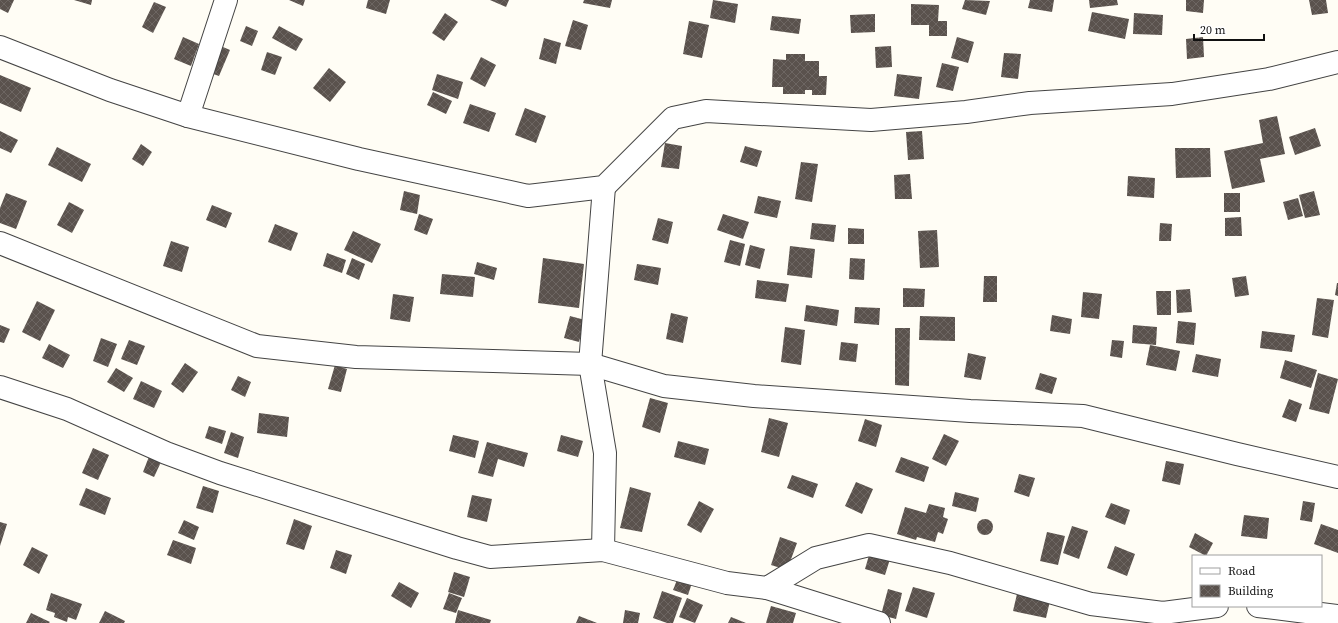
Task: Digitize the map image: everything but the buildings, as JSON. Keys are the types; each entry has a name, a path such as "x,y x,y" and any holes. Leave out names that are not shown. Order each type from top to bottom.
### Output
{"street":[{"path":"188,116 226,0"},
{"path":"0,47 110,90 188,116 359,158 528,196 604,187 673,118 706,112 871,120 966,112 1030,103 1172,94 1269,79 1338,62"},
{"path":"603,550 605,453 590,364 604,187"},
{"path":"0,243 257,346 356,357 590,364 664,386 754,396 970,411 1083,416 1338,477"},
{"path":"0,387 67,408 166,453 220,473 457,548 490,556 603,550 727,583 767,588 879,623"},
{"path":"767,588 816,558 869,545 950,563 1091,604 1163,613 1209,607"},
{"path":"1266,607 1338,616"}]}
